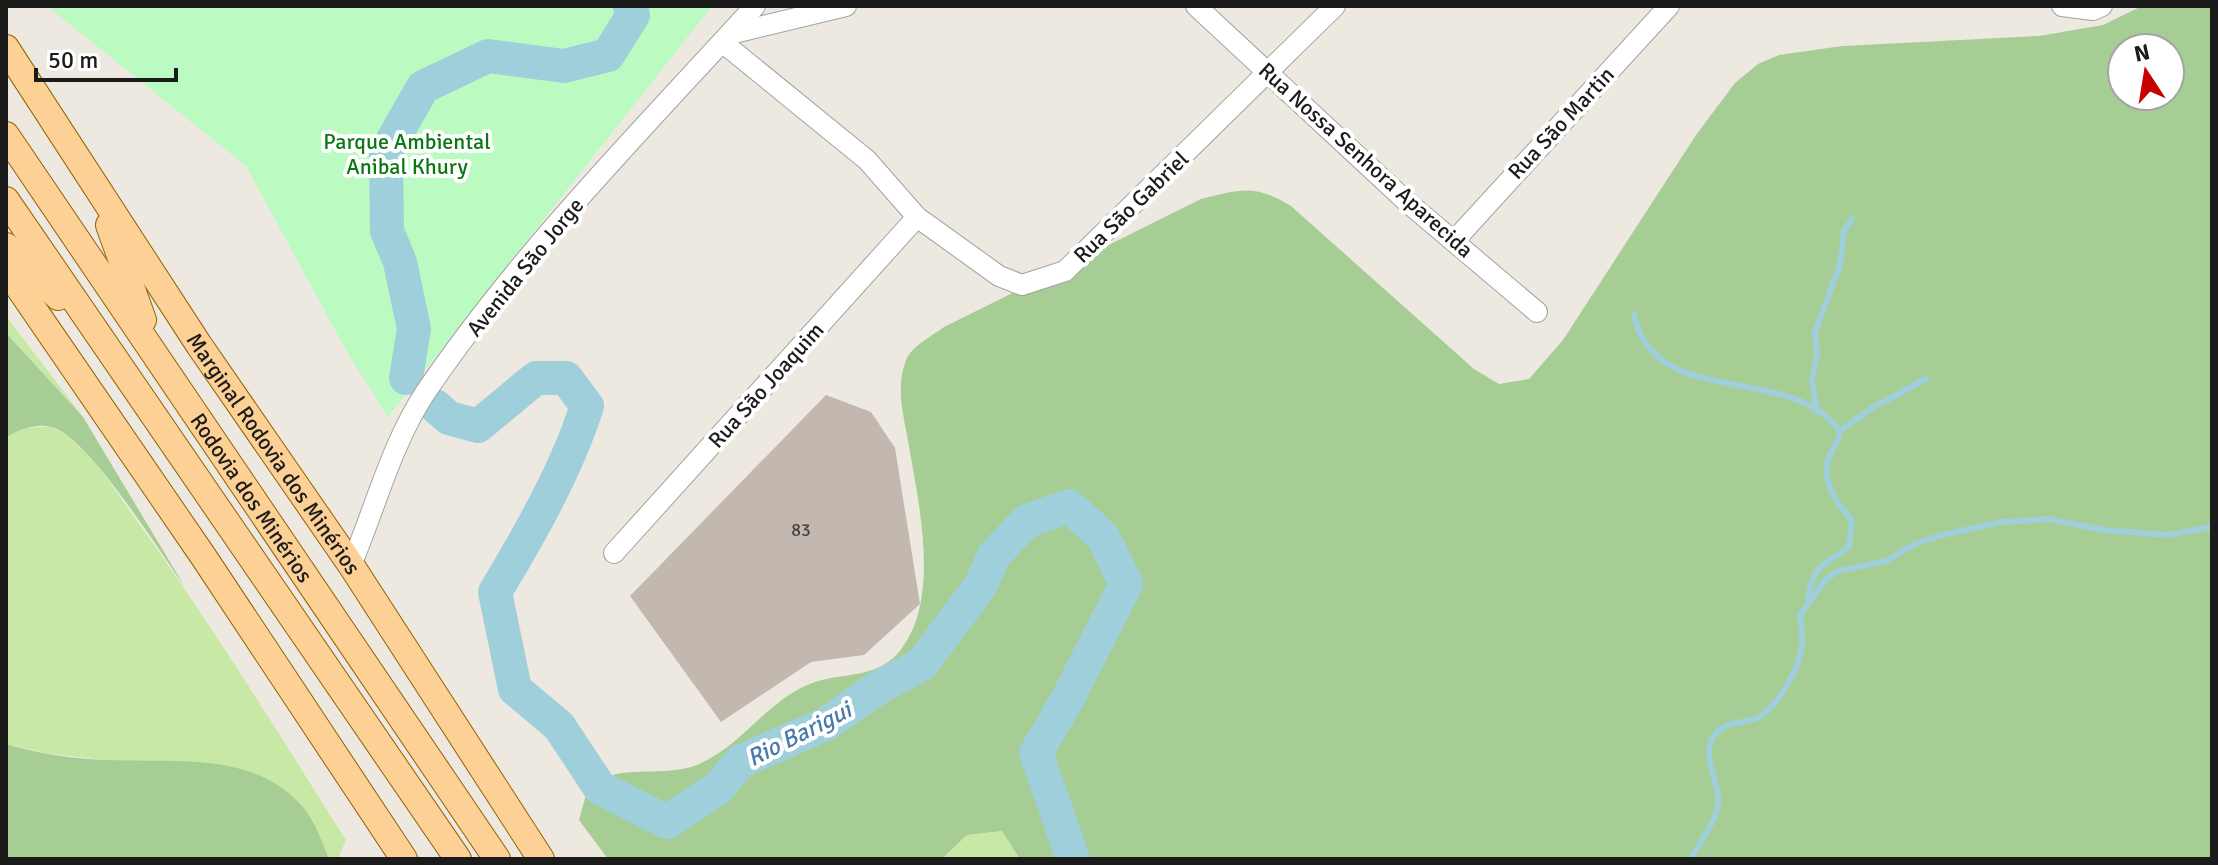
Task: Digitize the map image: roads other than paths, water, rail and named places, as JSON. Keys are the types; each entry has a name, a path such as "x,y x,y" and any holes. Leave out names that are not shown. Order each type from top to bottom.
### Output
{"main road":[{"name":"Marginal Rodovia dos Minérios","path":"6,48 199,345 351,565 541,859"},
{"name":"Rodovia dos Minérios","path":"6,135 497,859"},
{"path":"94,184 157,359"},
{"name":"Rodovia dos Minérios","path":"6,200 458,859"},
{"path":"6,246 95,333"},
{"path":"6,269 203,556 404,859"}],"street":[{"name":"Avenida São Jorge","path":"351,565 378,490 424,395 523,266 612,161 755,6"},
{"path":"726,38 846,6"},
{"name":"Rua Nossa Senhora Aparecida","path":"1196,6 1454,241 1537,312"},
{"name":"Rua São Gabriel","path":"726,38 867,160 917,217 999,276 1022,285 1065,271 1335,6"},
{"name":"Rua São Martin","path":"1454,241 1669,6"},
{"path":"2062,6 2093,10 2102,6"},
{"name":"Rua São Joaquim","path":"614,553 917,217"}],"waterway":[{"name":"Rio Barigui","path":"406,378 414,329 400,262 387,231 386,152 423,87 488,56 564,66 608,55 633,15 630,6"},
{"path":"1817,412 1812,380 1817,353 1815,332 1840,265 1844,231 1852,219"},
{"path":"1634,315 1647,345 1668,364 1695,376 1790,397 1818,410 1840,431 1829,457 1827,478 1837,501 1852,521 1849,547 1817,571 1808,600"},
{"name":"Rio Barigui","path":"435,406 449,418 478,426 536,378 566,378 587,406 558,478 495,592 515,689 559,726 600,788 667,822 718,788 741,761 826,724 876,689 922,664 981,585 994,555 1027,521 1069,506 1103,537 1126,584 1036,753 1073,859"},
{"path":"1840,431 1872,408 1926,379"},
{"path":"1691,859 1713,821 1718,805 1709,759 1713,737 1722,728 1757,718 1780,697 1800,655 1800,615 1826,579 1838,571 1886,561 1913,545 1942,535 2002,522 2048,519 2104,530 2167,535 2212,527"}],"park label":[{"name":"Parque Ambiental Anibal Khury","path":"407,154"}]}
